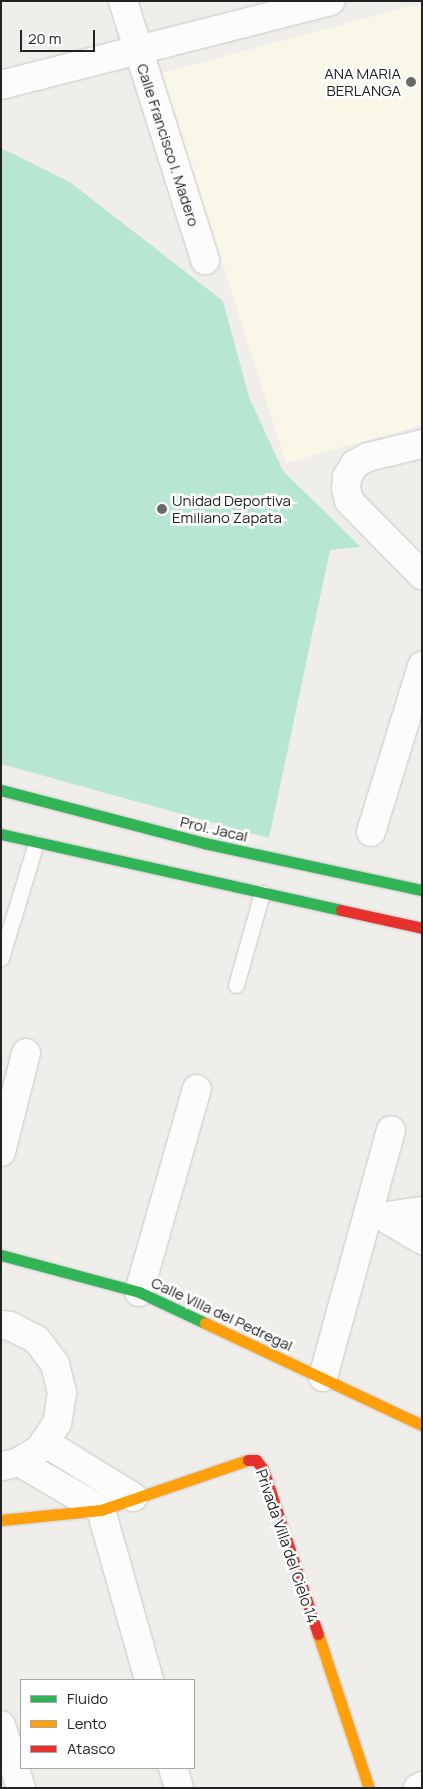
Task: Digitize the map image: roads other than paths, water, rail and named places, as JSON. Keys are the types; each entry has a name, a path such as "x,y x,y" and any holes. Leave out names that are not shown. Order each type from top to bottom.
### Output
{"street":[{"name":"Calle Francisco I. Madero","path":"122,1 205,260"},
{"path":"1,85 330,1"},
{"path":"422,444 368,457 355,464 347,477 346,488 349,501 422,575"},
{"path":"371,832 422,666"},
{"name":"Prol. Jacal","path":"1,790 202,847 422,890"},
{"path":"1,834 36,843 194,872 262,893 422,928"},
{"path":"1,1152 26,1053"},
{"path":"138,1292 197,1089"},
{"path":"323,1377 378,1213 391,1130"},
{"path":"378,1213 422,1211"},
{"path":"378,1213 422,1240"},
{"name":"Calle Villa del Pedregal","path":"1,1255 138,1292 422,1425"},
{"path":"1,1325 10,1326 37,1340 55,1364 62,1393 57,1423 44,1442 10,1464"},
{"path":"44,1442 133,1497"},
{"name":"Privada Villa del Cielo 14","path":"1,1520 101,1510 133,1497 244,1460 256,1460 264,1469 369,1788"},
{"path":"10,1464 101,1510 148,1679"},
{"path":"1,1725 21,1788"},
{"path":"173,1769 179,1788"},
{"path":"418,1788 422,1786"}],"lane":[{"path":"1,958 36,843"},
{"path":"236,985 262,893"}],"place":[{"name":"ANA MARIA BERLANGA","path":"411,82"},
{"name":"Unidad Deportiva Emiliano Zapata","path":"162,509"}]}
